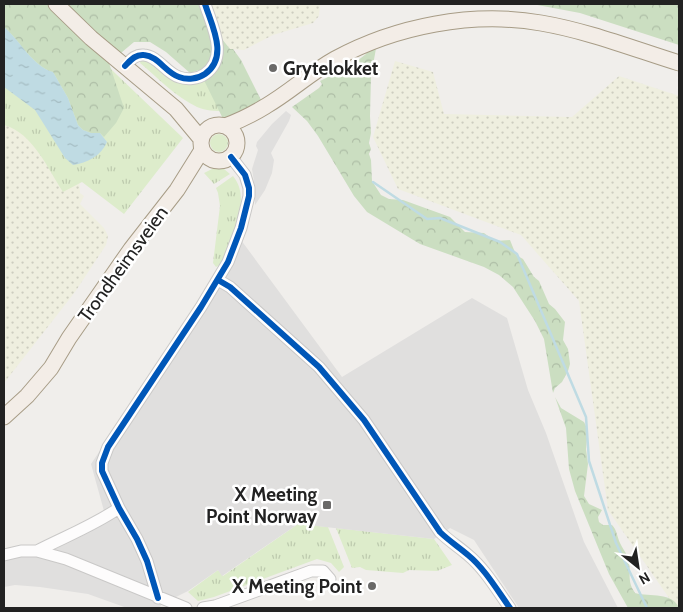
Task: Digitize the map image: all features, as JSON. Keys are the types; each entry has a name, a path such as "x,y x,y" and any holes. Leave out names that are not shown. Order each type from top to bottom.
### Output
{"main road":[{"path":"56,4 91,38 176,109 205,150 220,161 231,157 236,149 236,140 232,130 176,109"},
{"path":"236,140 267,106 322,67 364,45 418,28 474,20 516,20 551,25 594,36 679,63"},
{"path":"205,150 205,131 267,106"},
{"name":"Trondheimsveien","path":"4,417 27,396 51,368 69,338 141,236 205,150"},
{"name":"Trondheimsveien","path":"4,406 69,338"}],"street":[{"path":"125,66 134,57 141,55 152,58 180,78 197,78 207,73 214,64 218,53 205,4"},
{"path":"158,598 147,561 137,539 118,508 102,471 102,463 108,447 228,262 241,228 249,188 245,175 231,157"},
{"path":"218,280 230,287 319,367 364,420 440,532 452,544 468,555 484,572 510,608"},
{"path":"37,551 71,536 106,517 118,508"},
{"path":"4,555 37,551 66,559 186,608"},
{"path":"203,608 215,606 311,571 323,571 330,579"}],"green space":[{"path":"4,4 93,52 183,138 124,214 82,182 63,192 39,153 23,136 14,129 4,125"},
{"path":"4,4 207,4 222,39 241,60 264,106 228,129 199,70 190,73 166,52 150,42 134,42 109,63 124,108 116,123 104,137 100,133 91,133 83,130 78,125 68,98 53,72 32,59 4,27"},
{"path":"207,4 320,4 319,16 313,23 273,35 244,50 230,49 222,39"},
{"path":"532,4 679,4 679,45 580,13"},
{"path":"374,39 377,43 371,76 371,133 369,143 371,149 369,154 372,181 381,195 389,199 403,200 450,217 465,232 484,233 495,241 510,240 516,255 523,259 534,277 539,281 549,304 565,322 563,340 568,349 570,364 562,382 555,388 553,393 544,339 513,287 499,275 484,267 420,244 367,212 354,196 318,136 307,121 292,107 319,88 322,84 320,81 352,65 366,54"},
{"path":"141,60 148,60 165,72 207,76 225,111 204,109 189,103 174,93 140,63"},
{"path":"395,61 433,72 444,114 572,117 619,76 679,96 679,608 676,608 608,510 579,301 521,235 398,189 373,137"},
{"path":"4,118 79,175 80,193 84,196 80,204 104,228 108,236 106,245 75,292 4,383"},
{"path":"219,134 225,137 228,143 225,149 219,152 213,149 210,143 213,137"},
{"path":"214,168 224,169 230,174 214,184 204,173"},
{"path":"233,176 239,186 241,196 238,218 223,261 216,267 213,263 220,206 216,188"},
{"path":"555,397 561,408 584,422 588,430 586,449 588,464 584,496 589,504 602,510 598,517 599,522 603,525 612,525 615,529 628,558 632,588 635,593 672,599 679,608 628,608 609,574 575,491 569,469 566,428"},
{"path":"298,524 328,527 344,567 339,572 331,563 317,559 214,597 198,601 188,592 218,570 223,576"},
{"path":"336,528 434,539 452,565 437,571 409,570 403,573 366,570 360,567 352,568"}],"shaded area":[{"path":"286,111 291,115 271,153 274,160 272,173 265,190 255,205 252,169 258,150 257,142"},
{"path":"241,240 342,377 472,298 507,318 528,390 546,433 584,542 618,608 519,608 474,540 450,528 434,539 298,524 222,576 218,570 188,591 162,604 159,608 127,608 88,594 40,587 15,585 4,587 4,558 24,554 104,511 91,464"}],"water":[{"path":"4,27 32,59 53,72 68,98 78,125 83,130 91,133 100,133 107,142 93,158 73,165 65,158 35,110 4,87"}],"waterway":[{"path":"373,182 427,219 440,218 500,242 517,254 586,417 589,461 616,543 647,608"}],"cycle path":[{"path":"125,66 135,57 144,55 154,58 179,77 192,78 205,74 212,67 216,59 217,50 217,41 205,4"},
{"path":"158,598 147,561 102,471 102,463 108,447 201,307 228,262 241,228 249,196 245,175 231,157"},
{"path":"218,280 230,287 319,367 364,420 440,532 480,567 510,608"}],"place":[{"name":"Grytelokket","path":"273,68"},
{"name":"X Meeting Point Norway","path":"327,505"},
{"name":"X Meeting Point","path":"372,586"}]}
